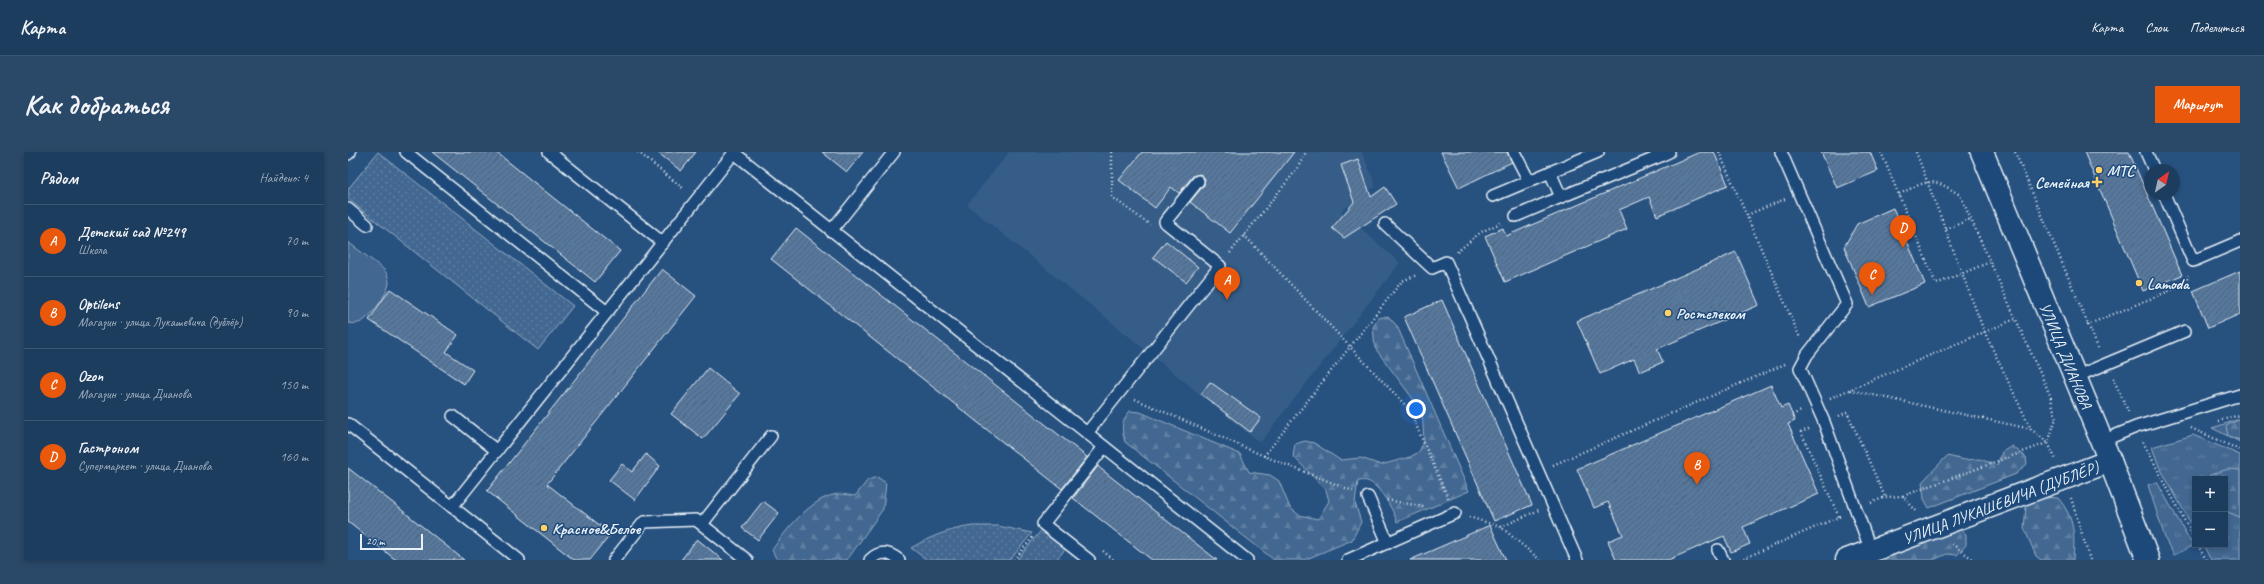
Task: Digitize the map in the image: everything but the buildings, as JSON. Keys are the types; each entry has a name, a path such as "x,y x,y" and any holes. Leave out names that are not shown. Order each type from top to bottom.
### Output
{"main road":[{"name":"УЛИЦА ДИАНОВА","path":"1982,152 2102,441 2148,560"},
{"name":"УЛИЦА ЛУКАШЕВИЧА (ДУБЛЁР)","path":"1847,560 1873,555 2065,477 2110,461"}],"lane":[{"path":"406,152 607,312"},
{"path":"549,152 663,243"},
{"path":"831,231 894,152"},
{"path":"1514,152 1529,181"},
{"path":"1493,196 1598,152"},
{"path":"1516,216 1657,154 1669,152"},
{"path":"1781,152 1847,304 1807,355 1800,368 1816,404 1873,555"},
{"path":"2146,152 2151,164"},
{"path":"452,507 733,153 1247,560"},
{"path":"1550,172 1561,197"},
{"path":"1087,434 1220,266 1165,222 1198,181"},
{"path":"2167,200 2193,261 2240,241"},
{"path":"348,209 367,225"},
{"path":"1385,224 1432,268 1446,262 1576,560"},
{"path":"2075,377 2185,331"},
{"path":"2102,441 2136,427 2240,395"},
{"path":"452,416 497,451"},
{"path":"348,424 519,560"},
{"path":"702,524 771,436"},
{"path":"1089,560 1043,524 1104,447"},
{"path":"1368,497 1388,543"},
{"path":"1348,560 1455,513"},
{"path":"614,560 644,522 696,520 747,560"},
{"path":"870,560 882,552 888,553 899,560"}],"path":[{"path":"638,152 697,199"},
{"path":"1112,152 1112,197 1151,226 1165,222"},
{"path":"1220,266 1297,169 1306,152"},
{"path":"1538,472 1807,355 1719,152"},
{"path":"1881,152 1936,284 1990,262"},
{"path":"1916,152 1984,331 2031,429 2048,443 2065,477 2090,560"},
{"path":"2015,152 2087,326 2186,284 2193,261"},
{"path":"1899,194 1928,182 1941,183 1960,195 2054,406 2056,418 2048,443"},
{"path":"1747,216 1799,193"},
{"path":"1446,262 1481,232 1516,216"},
{"path":"1946,229 1971,219"},
{"path":"1244,235 1410,409 1455,513"},
{"path":"1264,456 1402,281"},
{"path":"1792,415 1984,331 2015,319"},
{"path":"1850,390 2031,429"},
{"path":"1120,392 1264,456 1368,497 1455,513 1501,527 1540,560"},
{"path":"2191,428 2240,450"},
{"path":"1903,496 2048,443"},
{"path":"1740,560 1885,497"},
{"path":"1501,527 1552,504"},
{"path":"1014,560 1043,524"},
{"path":"2200,548 2206,560"}],"shaded area":[{"path":"1009,152 1362,152 1376,186 1341,211 1400,263 1260,443 967,205"}],"green space":[{"path":"378,152 573,306 538,350 348,199 348,189"},
{"path":"348,242 383,269 387,274 389,281 386,293 375,309 367,318 356,324 348,323"},
{"path":"1388,316 1397,326 1469,491 1397,522 1393,511 1381,492 1372,483 1367,481 1358,481 1355,503 1361,522 1352,540 1304,560 1274,560 1125,442 1122,429 1125,418 1130,411 1140,412 1240,454 1249,472 1270,475 1279,481 1290,508 1299,515 1318,519 1329,501 1326,490 1293,456 1295,444 1305,441 1314,443 1340,460 1361,458 1381,465 1410,457 1419,452 1424,441 1422,411 1375,348 1373,327 1379,318"},
{"path":"2240,419 2240,442 2212,428"},
{"path":"2240,419 2240,440 2228,436 2226,426"},
{"path":"2193,435 2240,455 2240,560 2211,560 2205,548 2228,548 2228,476 2192,476 2192,526 2159,466 2152,447"},
{"path":"2012,446 2026,457 2027,464 2016,474 1929,508 1924,499 1922,482 1947,456 1965,460 1979,459 1997,465 2002,452"},
{"path":"2228,469 2240,470 2240,517 2228,512 2228,476 2210,475"},
{"path":"877,477 886,483 883,509 847,560 777,560 772,550 791,526 807,510 824,498 835,494 855,496 868,480"},
{"path":"2157,482 2192,546 2174,555 2166,541 2148,485"},
{"path":"2041,497 2058,498 2064,505 2073,527 2073,560 2041,560 2036,556 2024,528 2026,506"},
{"path":"973,526 998,526 1032,533 1010,560 927,560 911,548 941,534 956,529"},
{"path":"1958,527 1966,534 1966,545 1957,555 1947,554 1933,560 1885,560 1886,554"},
{"path":"1043,528 1067,547 1056,560 1017,560"}],"place":[{"name":"МТС","path":"2099,170"},
{"name":"Семейная","path":"2097,182"},
{"name":"Гастроном","path":"1903,248"},
{"name":"Lamoda","path":"2139,283"},
{"name":"Ozon","path":"1872,295"},
{"name":"Детский сад №249","path":"1227,300"},
{"name":"Ростелеком","path":"1668,313"},
{"name":"Optilens","path":"1697,485"},
{"name":"Красное&Белое","path":"544,528"}]}
